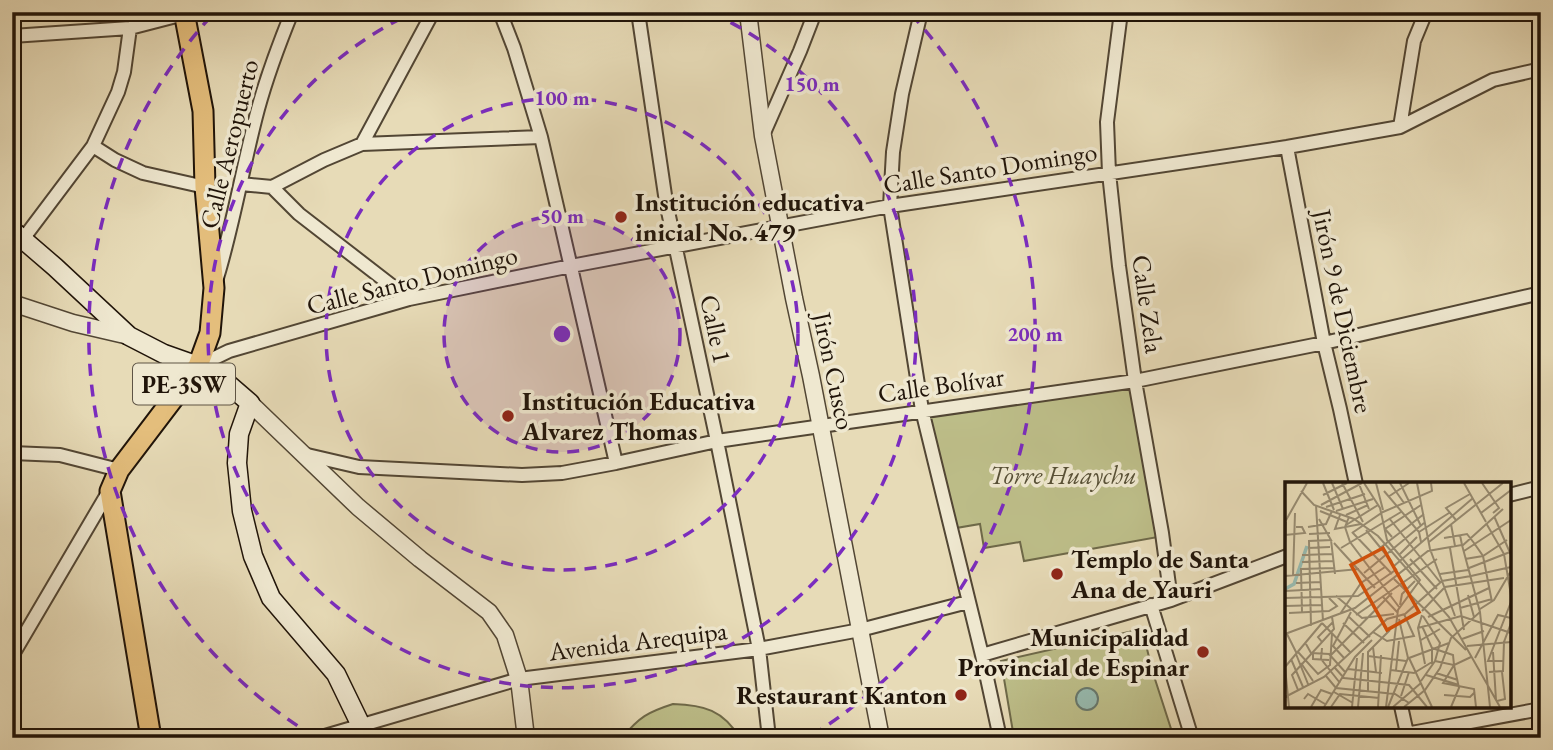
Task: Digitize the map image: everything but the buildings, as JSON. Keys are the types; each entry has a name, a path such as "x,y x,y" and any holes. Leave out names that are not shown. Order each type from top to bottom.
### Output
{"main road":[{"name":"PE-3SW","path":"110,491 119,470 198,366 210,333 214,288 205,187 203,111 184,13"},
{"path":"18,235 129,336 164,354 198,366 228,384 250,404 239,434 237,463 242,511 253,556 271,598 336,674 364,732"},
{"path":"110,491 151,738"}],"street":[{"name":"Calle Aeropuerto","path":"214,288 258,110 276,51 292,12"},
{"path":"362,144 433,12"},
{"path":"500,12 541,137 616,463"},
{"name":"Calle 1","path":"638,12 666,202 759,649 769,738"},
{"name":"Jirón Cusco","path":"748,12 763,135 881,738"},
{"path":"763,135 800,51 812,20 812,12"},
{"path":"920,12 902,94 893,152 890,206 922,410 1000,738"},
{"name":"Calle Zela","path":"1121,12 1107,122 1109,173 1135,381 1171,600"},
{"path":"1400,127 1414,41 1426,12"},
{"path":"12,36 130,28 184,13"},
{"path":"18,235 93,146 118,92 124,72 130,28"},
{"name":"Calle Santo Domingo","path":"198,366 229,351 409,299 571,266 890,206 1287,147 1400,127 1493,79 1541,69"},
{"path":"241,184 272,187 362,144 541,137"},
{"path":"93,146 144,173 205,187"},
{"name":"Jirón 9 de Diciembre","path":"1287,147 1324,342 1356,482"},
{"path":"272,187 299,214 409,299"},
{"name":"Calle Bolívar","path":"301,454 359,467 522,475 562,473 717,441 1135,381 1541,293"},
{"path":"12,303 73,323 129,336"},
{"path":"250,404 358,507 489,612 505,635 519,678 526,738"},
{"path":"12,453 60,455 119,470"},
{"path":"1511,494 1541,487"},
{"path":"12,656 110,491"},
{"path":"982,655 1171,600 1285,557"},
{"name":"Avenida Arequipa","path":"318,738 364,732 519,678 759,649 860,630 968,601"},
{"path":"1151,605 1192,738"},
{"path":"1401,708 1408,736"},
{"path":"1384,738 1408,736 1541,709"}],"green space":[{"name":"Torre Huaychu","path":"1131,386 1158,537 1024,561 1020,542 984,548 980,524 956,528 927,417"},
{"path":"1142,629 1174,738 1014,738 1001,661"},
{"path":"673,704 703,708 720,715 740,738 622,738 645,716"}],"water":[{"path":"1087,688 1095,691 1098,699 1095,707 1087,710 1079,707 1076,699 1079,691"}],"place":[{"name":"Institución educativa inicial No. 479","path":"621,217"},
{"name":"Institución Educativa Alvarez Thomas","path":"508,416"},
{"name":"Templo de Santa Ana de Yauri","path":"1057,574"},
{"name":"Municipalidad Provincial de Espinar","path":"1203,652"},
{"name":"Restaurant Kanton","path":"961,695"}]}
